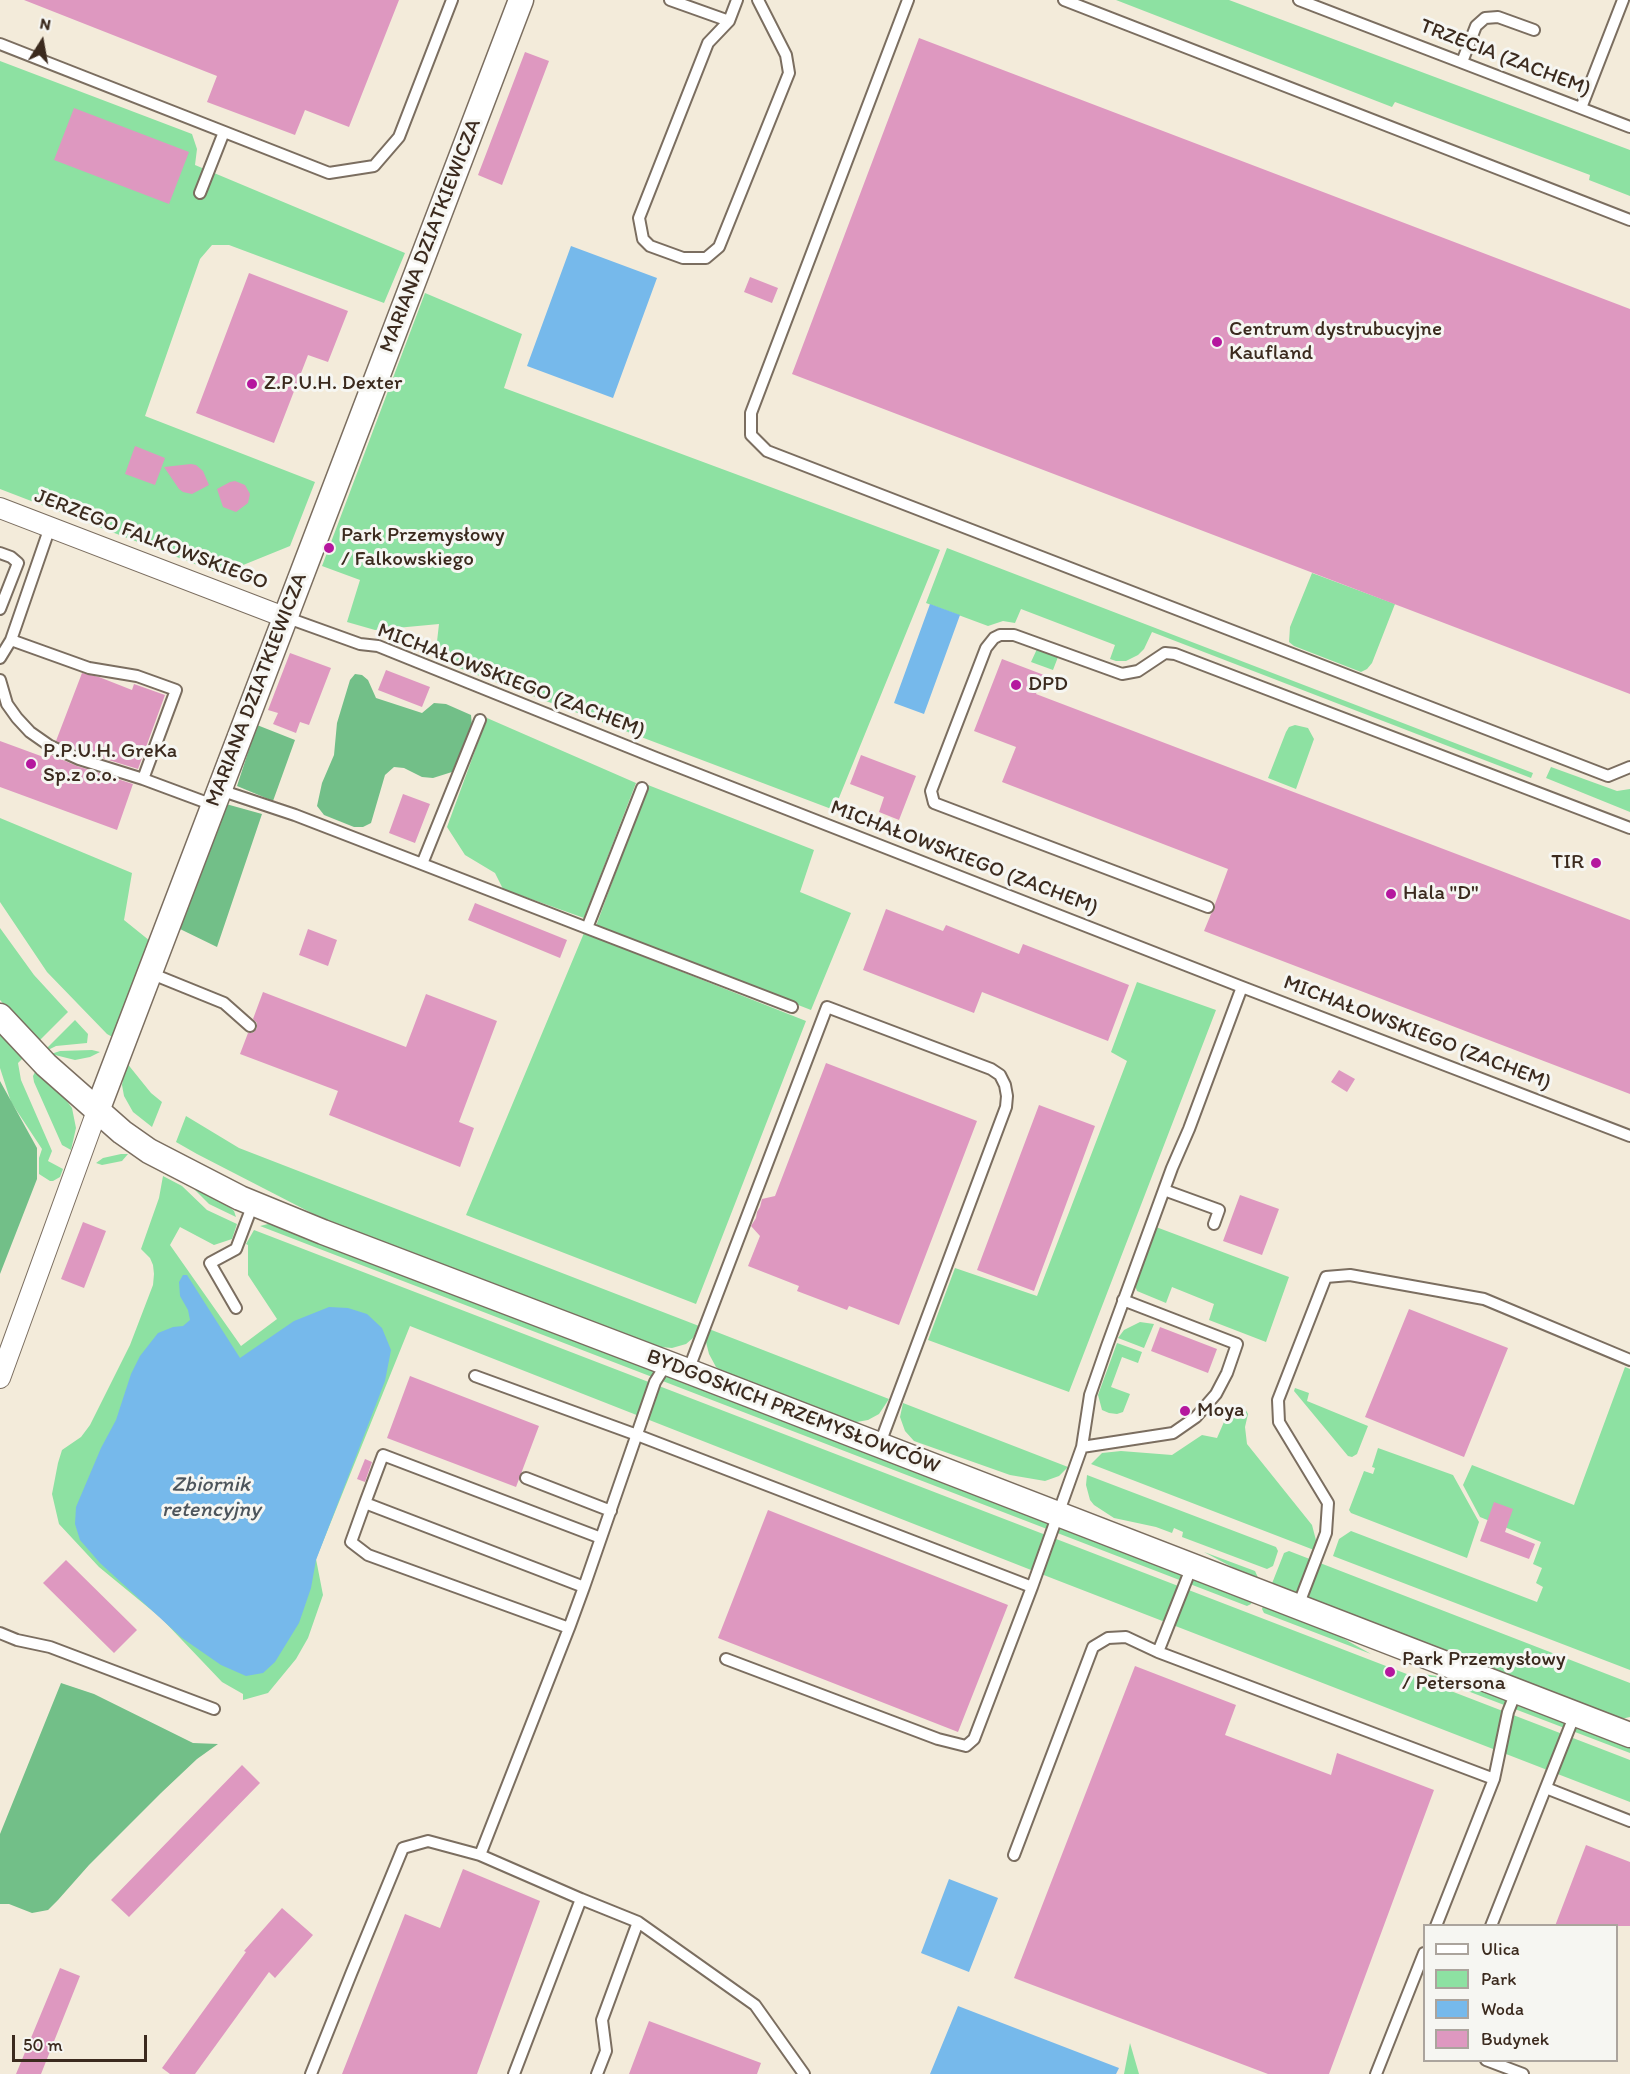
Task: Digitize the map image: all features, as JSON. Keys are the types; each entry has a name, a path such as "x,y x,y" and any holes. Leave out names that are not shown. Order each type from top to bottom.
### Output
{"street":[{"name":"MARIANA DZIATKIEWICZA","path":"97,1111 521,0"},
{"name":"JERZEGO FALKOWSKIEGO","path":"0,508 284,616"},
{"name":"BYDGOSKICH PRZEMYSŁOWCÓW","path":"0,1016 26,1046 97,1111 149,1151 253,1203 323,1232 1630,1735"},
{"path":"0,1378 97,1111"}],"lane":[{"path":"0,44 329,173 374,166 399,137 452,0"},
{"path":"670,0 729,21"},
{"path":"737,0 729,21 708,44 639,218 643,239 650,246 683,258 706,258 719,247 789,73 786,55 758,0"},
{"path":"908,0 751,413 751,435 767,451 1608,776 1630,767"},
{"path":"1064,0 1630,220"},
{"name":"TRZECIA (ZACHEM)","path":"1300,0 1630,127"},
{"path":"1581,108 1623,0"},
{"path":"1462,62 1476,26 1485,18 1498,17 1534,30"},
{"path":"200,194 224,132"},
{"path":"0,657 11,640 50,527"},
{"path":"0,553 11,557 18,563 0,609"},
{"name":"MICHAŁOWSKIEGO (ZACHEM)","path":"284,616 360,644 378,646 656,758 1630,1136"},
{"path":"1208,907 934,803 931,791 986,648 994,638 1000,635 1014,635 1122,674 1138,671 1165,653 1175,654 1630,828"},
{"path":"11,640 89,668 137,676 176,690 143,779"},
{"path":"0,680 7,704 30,732 50,746 79,759 143,779 295,815 792,1007"},
{"path":"422,864 480,720"},
{"path":"587,928 642,788"},
{"path":"149,973 224,1003 250,1026"},
{"path":"726,1659 938,1739 966,1746 974,1739 1082,1447 1090,1395 1123,1300 1242,987"},
{"path":"480,1855 569,1628 655,1382 678,1367 827,1007 991,1069 1000,1075 1007,1096 1006,1107 879,1446"},
{"path":"1164,1190 1219,1210 1214,1224"},
{"path":"236,1308 210,1263 236,1249 253,1203"},
{"path":"1298,1606 1326,1533 1328,1503 1279,1422 1278,1400 1326,1276 1350,1275 1484,1299 1630,1360"},
{"path":"1082,1447 1173,1432 1196,1417 1216,1394 1227,1373 1237,1344 1123,1300"},
{"path":"475,1376 637,1435 1032,1587"},
{"path":"569,1628 368,1555 351,1542 383,1455 601,1538"},
{"path":"526,1478 611,1511"},
{"path":"365,1503 584,1587"},
{"path":"1158,1652 1192,1566"},
{"path":"0,1633 17,1640 50,1647 214,1709"},
{"path":"1014,1855 1093,1647 1108,1638 1126,1637 1158,1652 1494,1779"},
{"path":"1437,1924 1494,1779 1508,1712 1516,1692"},
{"path":"1492,1924 1575,1714"},
{"path":"1546,1788 1630,1821"},
{"path":"311,2074 404,1848 428,1841 480,1855 638,1922 754,2005 804,2074"},
{"path":"514,2074 581,1899"},
{"path":"597,2074 606,2051 602,2020 638,1922"},
{"path":"1376,2074 1423,1958"},
{"path":"1489,2062 1523,2074"}],"green space":[{"path":"1116,0 1229,0 1630,150 1630,196 1589,180 1590,175 1395,102 1392,107"},
{"path":"0,61 192,134 197,149 195,165 405,253 384,303 229,245 212,245 200,259 145,416 315,482 290,546 221,574 0,489"},
{"path":"425,293 522,334 504,388 940,550 834,810 435,659 439,624 375,630 347,622 360,580 322,566"},
{"path":"947,548 1533,773 1531,778 1152,632 1144,649 1138,655 1126,661 1116,661 1110,659 1115,645 1021,609 1015,623 1003,621 988,626 926,603"},
{"path":"1312,573 1395,604 1372,663 1367,669 1361,672 1289,642 1290,627"},
{"path":"1037,649 1058,657 1053,670 1031,662"},
{"path":"355,674 362,675 368,680 376,698 422,713 434,703 446,704 471,715 472,726 452,772 433,778 422,777 404,768 394,767 385,775 371,823 363,827 354,827 324,815 317,806 322,783 334,755 337,723 350,680"},
{"path":"487,718 636,783 584,918 503,889 495,873 465,855 447,827"},
{"path":"257,725 295,740 273,801 237,786"},
{"path":"1295,725 1308,728 1314,739 1296,789 1268,778 1286,732 1289,727"},
{"path":"1551,767 1617,791 1630,789 1630,812 1546,778"},
{"path":"648,785 814,850 800,892 851,913 811,1010 596,926"},
{"path":"226,804 262,814 217,947 180,929"},
{"path":"0,818 132,873 124,920 150,941 116,1039 107,1034 47,972 0,902"},
{"path":"0,928 34,975 68,1012 38,1042 0,1000"},
{"path":"584,933 806,1021 696,1304 466,1215"},
{"path":"1137,982 1216,1010 1069,1392 928,1340 955,1268 1037,1296 1127,1061 1111,1052"},
{"path":"75,1020 88,1034 87,1043 56,1046 46,1051 45,1050"},
{"path":"0,1031 24,1057 18,1063 21,1080 52,1151 48,1161 63,1169 60,1177 53,1181 39,1174 39,1158 42,1149 11,1102 0,1068"},
{"path":"60,1051 100,1052 75,1060 51,1054"},
{"path":"126,1062 151,1093 162,1102 152,1127 133,1112 124,1096 122,1085"},
{"path":"36,1070 61,1093 72,1108 76,1128 71,1150 62,1145 34,1082 33,1076"},
{"path":"0,1081 37,1148 37,1179 0,1274"},
{"path":"186,1116 239,1148 699,1326 693,1338 686,1344 672,1348 649,1346 329,1222 176,1142"},
{"path":"128,1154 122,1161 102,1165 96,1163 103,1158"},
{"path":"163,1176 182,1186 207,1210 237,1224 232,1239 214,1245 180,1227 170,1245 241,1346 277,1319 248,1275 248,1245 246,1244 254,1230 1630,1760 1630,1802 410,1326 316,1559 323,1595 308,1638 296,1659 268,1693 243,1700 243,1694 222,1682 161,1618 99,1567 59,1524 52,1494 62,1450 81,1437 90,1425 130,1345 153,1285 153,1265 141,1249 159,1198"},
{"path":"189,1184 225,1203 234,1211 236,1217 209,1204"},
{"path":"272,1223 1253,1600 1247,1606 260,1226"},
{"path":"1156,1227 1289,1277 1266,1342 1209,1320 1214,1304 1172,1287 1166,1303 1137,1291 1134,1283"},
{"path":"1140,1322 1154,1324 1144,1348 1118,1338 1124,1330"},
{"path":"709,1329 889,1399 879,1414 868,1420 851,1423 732,1378 716,1367 709,1354 706,1342"},
{"path":"1117,1343 1142,1352 1138,1363 1122,1357 1111,1387 1130,1394 1123,1412 1117,1414 1102,1410 1098,1395"},
{"path":"1625,1367 1630,1369 1630,1670 1333,1556 1339,1539 1351,1531 1537,1602 1543,1587 1536,1583 1542,1568 1533,1564 1541,1542 1480,1517 1463,1485 1472,1465 1574,1505"},
{"path":"1295,1388 1309,1393 1307,1401 1368,1426 1357,1454 1352,1457 1348,1456 1294,1391"},
{"path":"903,1403 1068,1467 1059,1476 1045,1481 1010,1475 914,1441 905,1431 900,1417"},
{"path":"1243,1405 1248,1414 1245,1427 1247,1444 1312,1525 1317,1544 1314,1550 1091,1464 1102,1453 1121,1451 1172,1455 1202,1435 1217,1438 1227,1415 1237,1406"},
{"path":"1378,1448 1453,1475 1479,1522 1467,1558 1351,1513 1349,1510 1364,1471 1373,1474 1375,1468 1372,1467"},
{"path":"1087,1475 1276,1547 1278,1551 1273,1566 1267,1569 1182,1537 1183,1532 1174,1528 1172,1533 1156,1527 1114,1518 1090,1500 1086,1485"},
{"path":"1289,1551 1630,1683 1630,1717 1621,1719 1271,1586 1284,1553"},
{"path":"1204,1552 1255,1571 1260,1582"},
{"path":"1264,1604 1323,1627 1371,1654 1264,1613 1262,1609"},
{"path":"1423,1674 1450,1678 1630,1745 1630,1753"},
{"path":"61,1683 94,1694 193,1743 218,1744 197,1759 161,1793 48,1910 32,1913 9,1904 0,1904 0,1834"},
{"path":"1130,2043 1139,2074 1124,2074"}],"water":[{"path":"571,246 657,278 613,398 527,366"},
{"path":"930,604 960,615 924,714 894,703"},
{"name":"Zbiornik retencyjny","path":"183,1275 187,1275 240,1358 294,1321 329,1307 348,1308 367,1314 382,1328 391,1350 385,1381 316,1560 311,1588 299,1623 275,1662 263,1673 246,1676 221,1665 182,1638 100,1563 80,1540 75,1524 76,1507 101,1448 116,1420 131,1374 140,1356 158,1333 183,1326 190,1320 188,1310 180,1296 179,1282"},
{"path":"949,1879 998,1898 969,1972 921,1953"},
{"path":"958,2006 1119,2068 1116,2074 930,2074"}],"building":[{"path":"24,0 399,0 349,127 305,110 295,135 207,102 217,76"},
{"name":"Centrum dystrubucyjne Kaufland","path":"919,38 1630,309 1630,694 792,374"},
{"path":"525,52 549,61 502,185 478,175"},
{"path":"74,108 189,152 169,204 54,160"},
{"name":"Z.P.U.H. Dexter","path":"249,273 348,311 328,362 308,355 274,443 196,413"},
{"path":"750,277 778,288 772,303 744,292"},
{"path":"135,446 165,458 155,485 125,474"},
{"path":"191,464 203,471 209,485 192,494 179,489 164,467"},
{"path":"235,481 245,485 250,494 248,503 236,512 223,507 217,489"},
{"path":"290,653 331,668 309,725 300,722 296,733 273,724 278,713 268,710"},
{"name":"Hala \"D\"","path":"1002,659 1044,675 1036,694 1630,920 1630,1094 1204,931 1215,909 1228,869 1002,782 1016,747 974,731"},
{"path":"386,670 430,687 422,707 378,690"},
{"path":"82,673 132,690 134,684 165,695 138,769 82,752 56,741"},
{"name":"P.P.U.H. GreKa Sp.z o.o.","path":"0,741 49,759 51,755 133,784 117,830 0,787"},
{"path":"861,755 916,776 899,820 879,812 884,797 850,784"},
{"path":"403,794 430,804 415,843 389,833"},
{"path":"475,903 567,940 560,958 468,920"},
{"path":"886,909 943,931 946,925 1019,954 1023,944 1129,985 1108,1041 982,992 974,1013 863,970"},
{"path":"308,929 337,940 328,966 299,955"},
{"path":"263,992 406,1047 426,994 497,1021 459,1122 474,1128 460,1167 329,1115 338,1091 240,1054 248,1033 253,1033 257,1028 257,1023 253,1019"},
{"path":"826,1063 977,1121 899,1325 849,1306 847,1310 797,1291 799,1286 748,1266 760,1236 751,1226 762,1199 775,1196"},
{"path":"1339,1070 1355,1079 1347,1092 1331,1082"},
{"path":"1039,1105 1095,1126 1034,1291 977,1270"},
{"path":"1240,1195 1279,1209 1262,1255 1223,1241"},
{"path":"83,1222 106,1231 84,1288 61,1279"},
{"path":"1409,1309 1508,1348 1464,1457 1365,1417"},
{"path":"1160,1327 1217,1349 1208,1373 1151,1351"},
{"path":"410,1376 539,1426 516,1487 387,1438"},
{"path":"365,1459 372,1462 365,1482 357,1479"},
{"path":"1494,1502 1513,1509 1505,1532 1535,1544 1529,1559 1480,1541"},
{"path":"768,1510 1008,1605 958,1732 718,1638"},
{"path":"66,1560 137,1630 114,1653 43,1583"},
{"path":"1135,1666 1236,1705 1225,1735 1331,1775 1337,1753 1434,1790 1329,2074 1268,2074 1014,1978"},
{"path":"242,1765 260,1783 129,1917 111,1900"},
{"path":"1586,1845 1630,1862 1630,1926 1556,1924"},
{"path":"463,1869 540,1901 477,2074 342,2074 405,1914 440,1928"},
{"path":"282,1908 313,1935 275,1978 269,1972 195,2074 170,2074 162,2068 246,1952 244,1951"},
{"path":"60,1968 80,1976 41,2074 16,2074"},
{"path":"649,2021 761,2063 757,2074 629,2074"}],"place":[{"name":"Centrum dystrubucyjne Kaufland","path":"1217,342"},
{"name":"Z.P.U.H. Dexter","path":"252,384"},
{"name":"Park Przemysłowy / Falkowskiego","path":"329,548"},
{"name":"DPD","path":"1016,685"},
{"name":"P.P.U.H. GreKa Sp.z o.o.","path":"31,764"},
{"name":"TIR","path":"1596,863"},
{"name":"Hala \"D\"","path":"1391,894"},
{"name":"Moya","path":"1185,1411"},
{"name":"Park Przemysłowy / Petersona","path":"1390,1672"}]}
